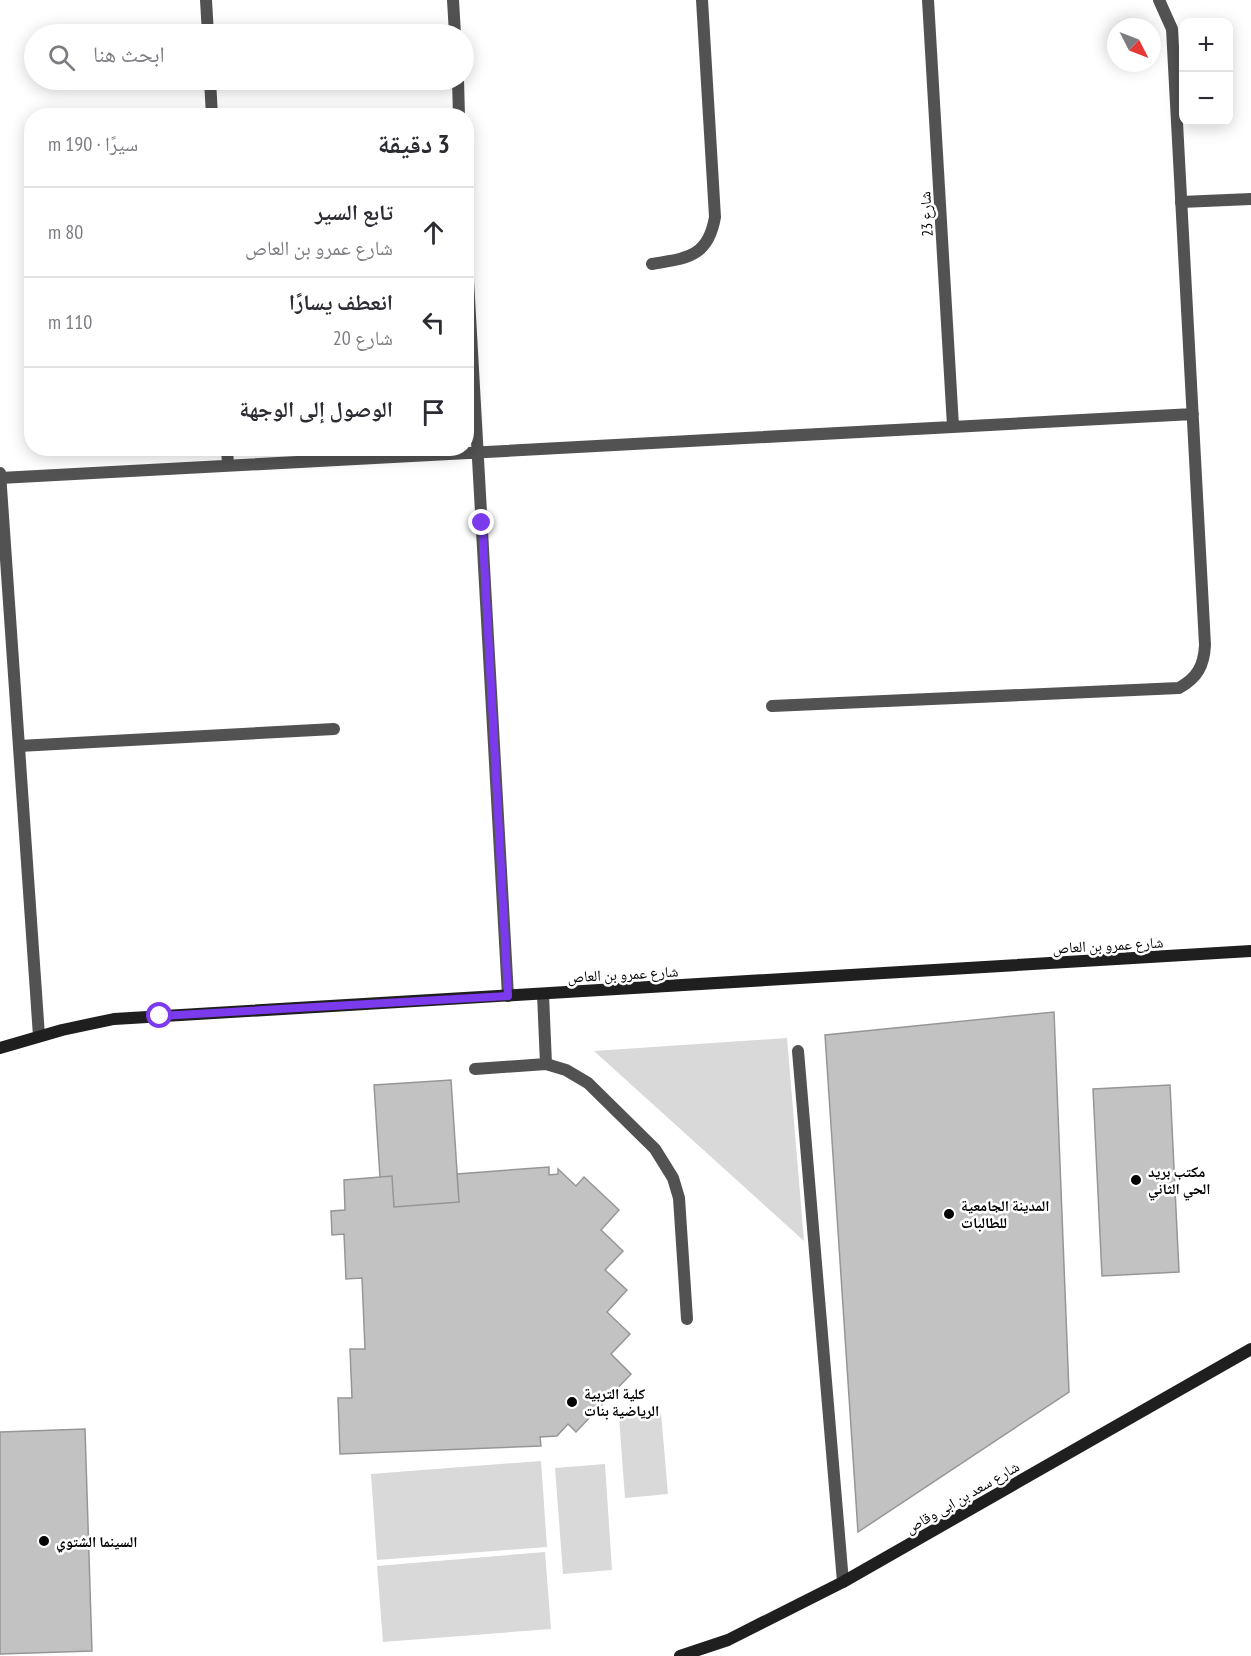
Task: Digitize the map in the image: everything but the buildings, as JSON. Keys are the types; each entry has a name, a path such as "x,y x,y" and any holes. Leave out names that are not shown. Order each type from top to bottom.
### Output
{"street":[{"path":"206,0 207,24"},
{"path":"453,0 454,24"},
{"path":"652,264 692,257 701,249 713,228 715,217 702,0"},
{"name":"شارع 23","path":"928,0 953,426"},
{"path":"772,706 1179,688 1189,682 1202,666 1205,645 1172,29 1159,0"},
{"path":"211,90 212,108"},
{"path":"458,90 459,108"},
{"path":"1181,202 1251,199"},
{"path":"474,383 508,996"},
{"path":"474,452 1193,414"},
{"path":"228,456 228,465"},
{"path":"0,478 401,456"},
{"path":"0,473 39,1036"},
{"path":"19,746 333,729"},
{"name":"شارع عمرو بن العاص","path":"0,1048 39,1036 114,1019 1251,951"},
{"path":"543,993 546,1064"},
{"path":"798,1051 843,1582"},
{"path":"475,1069 546,1064 566,1070 588,1083 655,1149 673,1178 679,1198 687,1319"},
{"name":"شارع سعد بن ابى وقاص","path":"680,1656 728,1640 843,1582 1251,1349"}],"shaded area":[{"path":"787,1038 804,1241 594,1051"},
{"path":"661,1413 668,1494 625,1498 619,1417"},
{"path":"541,1461 547,1547 377,1560 371,1474"},
{"path":"605,1464 612,1570 563,1574 555,1468"},
{"path":"545,1552 551,1629 383,1642 377,1566"}],"place":[{"name":"مكتب بريد الحي الثاني","path":"1136,1180"},
{"name":"المدينة الجامعية للطالبات","path":"949,1214"},
{"name":"كلية التربية الرياضية بنات","path":"572,1402"},
{"name":"السينما الشتوي","path":"44,1541"}],"route":[{"path":"160,1016 508,996 482,523"}]}
